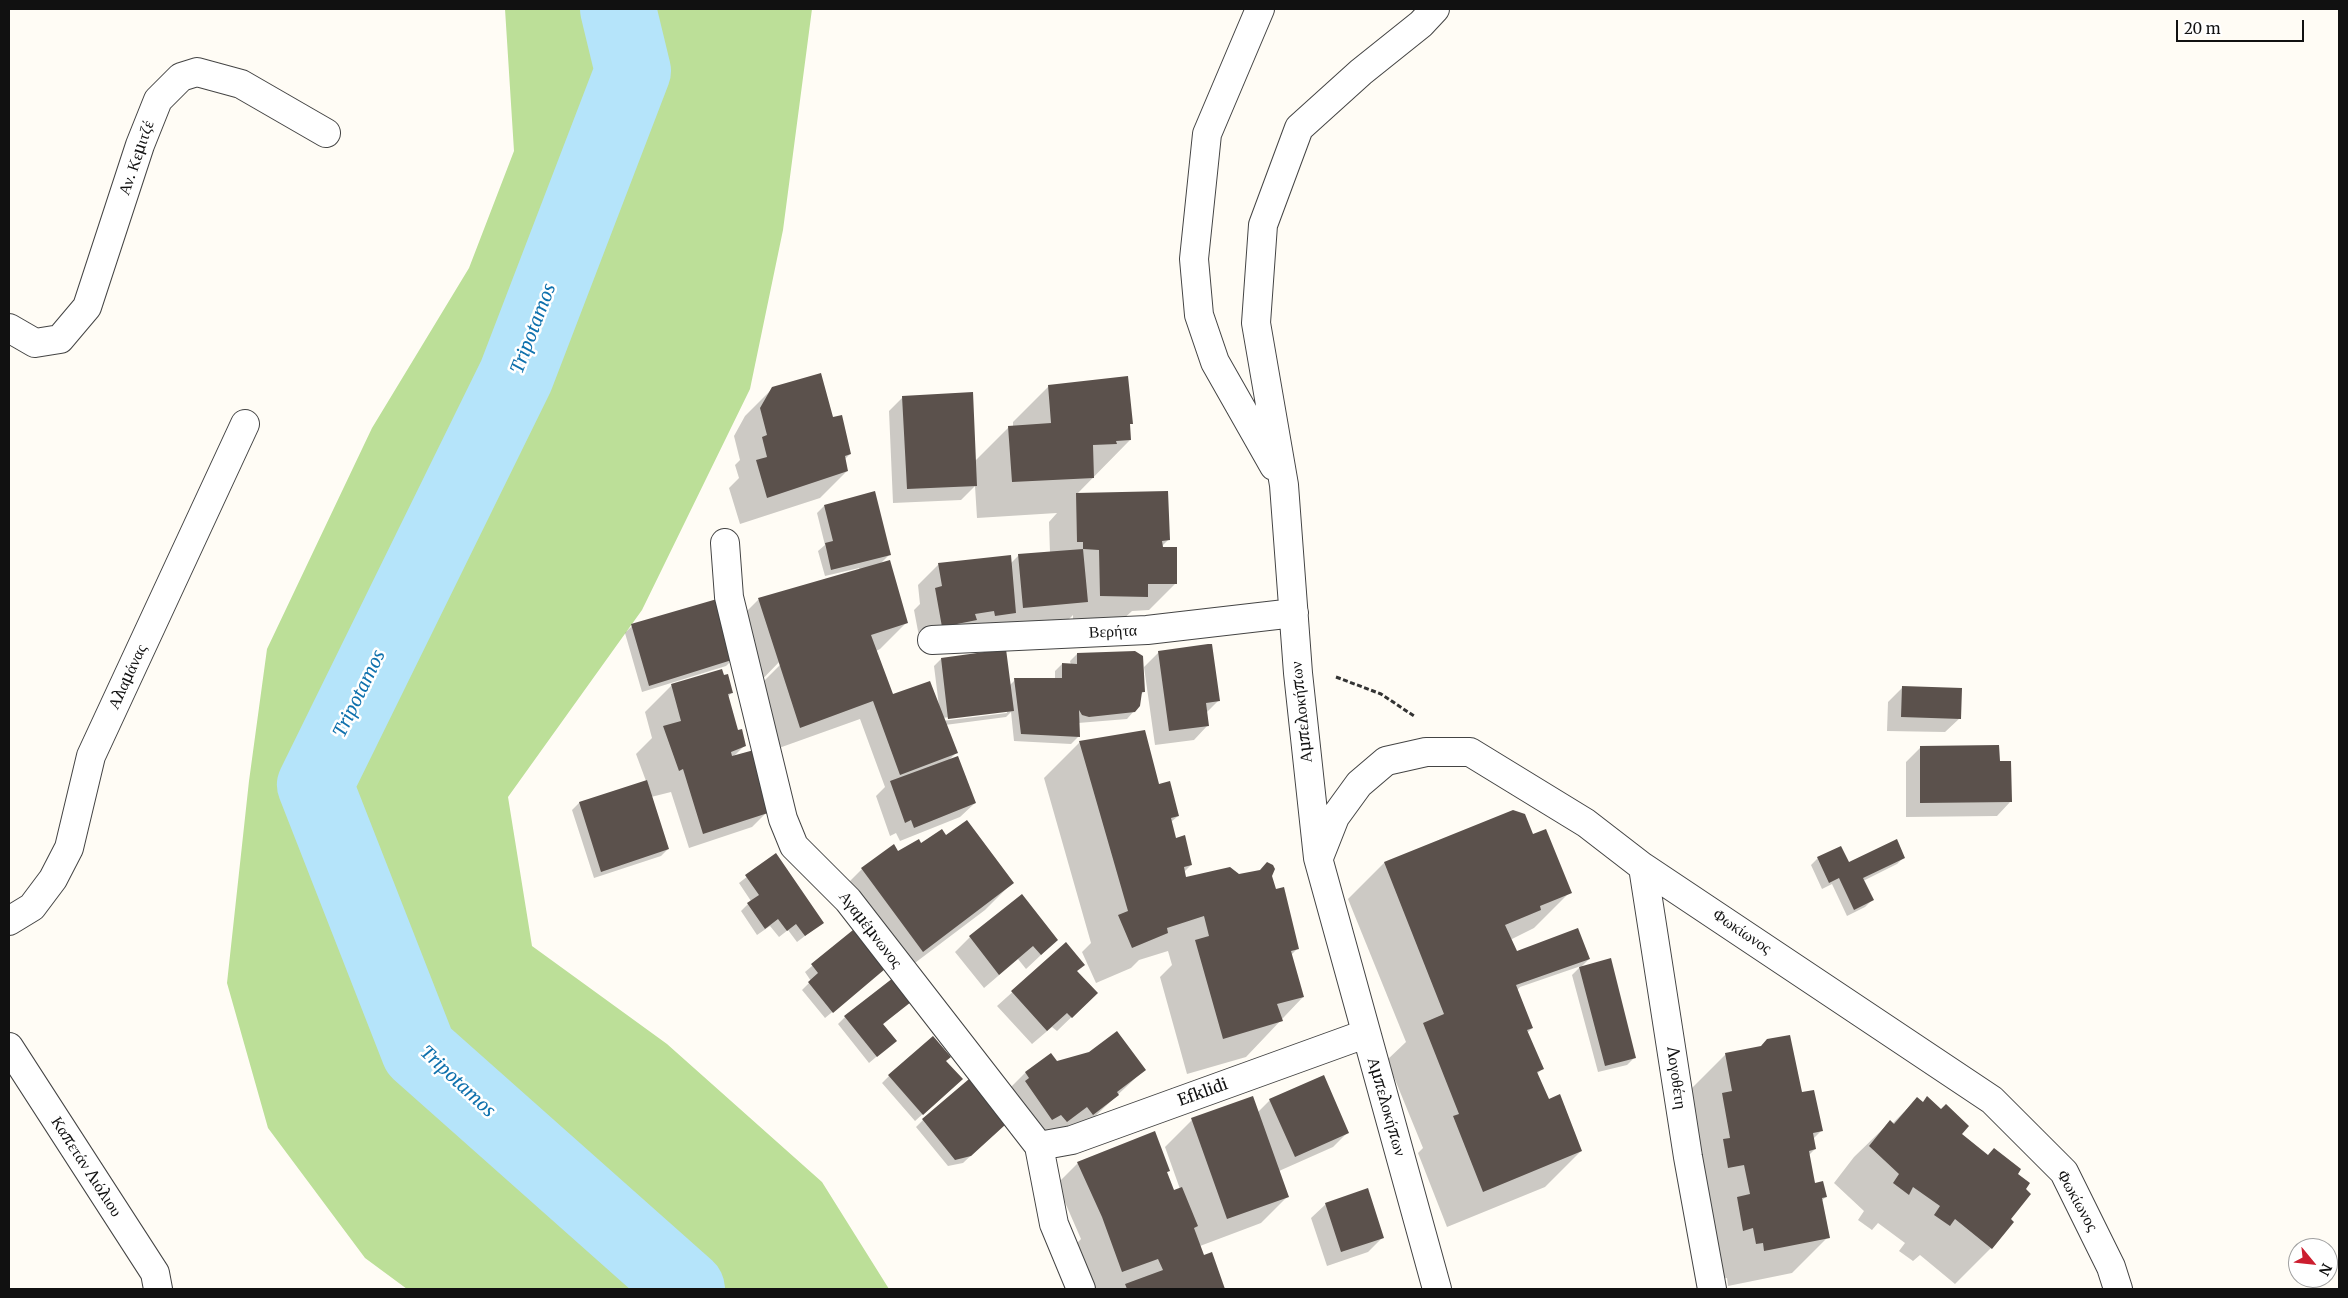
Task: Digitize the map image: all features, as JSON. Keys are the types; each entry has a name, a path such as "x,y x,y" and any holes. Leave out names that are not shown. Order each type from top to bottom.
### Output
{"street":[{"path":"1260,9 1207,134 1194,260 1199,315 1215,362 1284,485"},
{"name":"Αμπελοκήπων","path":"1435,9 1421,24 1361,72 1299,128 1263,225 1256,323 1284,485 1298,673 1318,858 1437,1289"},
{"name":"Αν. Κεμιτζέ","path":"9,328 35,344 60,339 87,307 140,145 158,100 181,77 197,72 241,84 326,133"},
{"name":"Αλαμάνας","path":"9,921 32,907 53,879 69,848 91,756 245,424"},
{"name":"Αγαμέμνωνος","path":"725,543 729,597 789,837 801,853 848,900 1040,1146 1054,1224 1081,1289"},
{"name":"Βερήτα","path":"932,640 1147,630 1294,613"},
{"name":"Φωκίωνος","path":"1318,858 1334,817 1359,784 1386,761 1426,752 1470,752 1586,822 1643,867 1992,1100 2064,1172 2111,1267 2118,1289"},
{"name":"Λογοθέτη","path":"1643,867 1688,1157 1712,1289"},
{"name":"Efklidi","path":"1040,1146 1072,1140 1366,1034"},
{"name":"Καπετάν Λιόλιου","path":"9,1047 155,1273 158,1289"}],"path":[{"path":"1298,673 1333,675 1373,690 1422,722"}],"green space":[{"path":"505,9 812,9 783,230 750,389 642,610 508,797 532,946 667,1044 822,1182 889,1289 407,1289 365,1258 268,1128 227,983 249,781 267,649 372,428 469,268 514,151"}],"building":[{"path":"821,373 833,417 842,415 851,454 845,456 848,471 767,498 756,460 767,457 762,437 767,435 760,408 772,387"},
{"path":"1128,376 1133,424 1130,424 1131,440 1116,441 1117,444 1093,445 1094,478 1012,482 1008,426 1051,423 1048,385"},
{"path":"973,392 977,486 907,489 902,396"},
{"path":"875,491 891,555 831,570 825,543 833,541 824,505"},
{"path":"1168,491 1170,540 1162,541 1163,547 1177,547 1177,584 1148,584 1148,597 1100,596 1099,550 1083,549 1083,542 1077,542 1076,493"},
{"path":"1083,549 1088,602 1023,608 1018,554"},
{"path":"1011,555 1016,613 995,616 994,611 975,614 977,620 942,627 935,588 942,586 938,563"},
{"path":"890,560 908,623 871,635 893,694 930,681 958,753 900,775 873,701 800,728 758,598"},
{"path":"717,599 735,659 649,686 631,624"},
{"path":"1212,644 1220,701 1206,703 1209,726 1169,731 1158,651"},
{"path":"1006,649 1014,711 948,719 941,658"},
{"path":"1135,651 1143,656 1145,692 1142,692 1140,706 1135,712 1089,717 1082,715 1079,710 1080,737 1021,734 1014,678 1062,678 1062,663 1077,664 1077,653"},
{"path":"722,669 724,675 728,674 733,693 728,694 738,730 742,729 746,746 731,752 732,756 754,750 768,813 703,834 683,769 679,771 663,726 681,721 671,684"},
{"path":"1902,686 1962,688 1961,719 1901,717"},
{"path":"1145,730 1159,784 1170,781 1179,816 1171,818 1176,838 1185,835 1192,865 1184,867 1186,877 1230,867 1239,874 1260,870 1267,862 1273,865 1275,869 1272,876 1276,889 1284,887 1299,949 1291,951 1304,997 1277,1004 1283,1021 1223,1039 1195,940 1209,936 1204,916 1167,928 1168,933 1132,948 1118,915 1128,911 1079,741"},
{"path":"1999,745 2000,761 2011,761 2012,802 1920,803 1920,746"},
{"path":"958,756 976,803 914,828 911,820 905,823 890,781"},
{"path":"647,780 669,849 601,872 579,802"},
{"path":"1513,810 1525,814 1533,834 1546,829 1572,893 1540,906 1541,910 1505,925 1517,951 1578,928 1590,959 1516,985 1533,1028 1527,1030 1544,1069 1537,1072 1549,1099 1560,1094 1582,1151 1483,1192 1453,1116 1459,1114 1423,1023 1444,1014 1384,862"},
{"path":"967,820 1014,883 923,952 861,868 894,844 898,851 919,839 921,843 942,829 946,835"},
{"path":"1897,839 1905,858 1863,878 1874,900 1854,910 1839,878 1829,883 1817,857 1841,846 1849,862"},
{"path":"776,853 824,923 805,936 796,924 787,931 778,919 765,929 747,903 759,895 745,875"},
{"path":"1022,894 1058,940 1041,955 1033,946 999,975 969,936"},
{"path":"853,930 885,969 833,1013 808,982 818,973 811,964"},
{"path":"1066,942 1085,965 1077,971 1098,993 1072,1018 1067,1013 1047,1031 1011,991"},
{"path":"1611,958 1636,1058 1605,1066 1579,967"},
{"path":"893,978 911,1002 883,1024 897,1041 877,1057 844,1016"},
{"path":"1117,1031 1146,1070 1117,1092 1119,1095 1093,1115 1087,1107 1067,1122 1061,1115 1052,1120 1025,1081 1029,1078 1025,1072 1051,1053 1057,1061 1089,1052"},
{"path":"1790,1035 1802,1092 1814,1090 1823,1131 1813,1133 1816,1149 1809,1151 1815,1183 1823,1181 1827,1197 1822,1198 1830,1238 1764,1251 1763,1243 1756,1244 1753,1228 1743,1231 1737,1197 1750,1194 1744,1165 1728,1168 1723,1139 1730,1138 1722,1093 1732,1091 1725,1053 1761,1046 1767,1039"},
{"path":"933,1036 951,1057 946,1061 963,1079 923,1115 888,1075"},
{"path":"1324,1075 1349,1133 1295,1157 1269,1099"},
{"path":"969,1079 1005,1125 971,1156 955,1160 922,1119"},
{"path":"1253,1096 1289,1197 1227,1219 1191,1118"},
{"path":"1927,1096 1941,1109 1946,1104 1969,1126 1962,1134 1988,1155 1994,1148 2021,1169 2018,1174 2030,1183 2026,1189 2031,1194 2011,1219 2014,1222 1992,1249 1955,1219 1950,1226 1934,1215 1940,1206 1913,1187 1909,1195 1893,1183 1899,1174 1869,1146 1890,1120 1894,1124 1917,1097 1923,1102"},
{"path":"1155,1131 1170,1171 1167,1172 1174,1190 1182,1187 1198,1226 1194,1228 1204,1255 1212,1252 1225,1289 1127,1289 1125,1284 1163,1270 1158,1259 1122,1272 1102,1217 1077,1162"},
{"path":"1368,1188 1384,1238 1341,1252 1325,1203"}],"waterway":[{"name":"Tripotamos","path":"618,9 633,71 516,376 315,785 419,1051 687,1289"}]}
